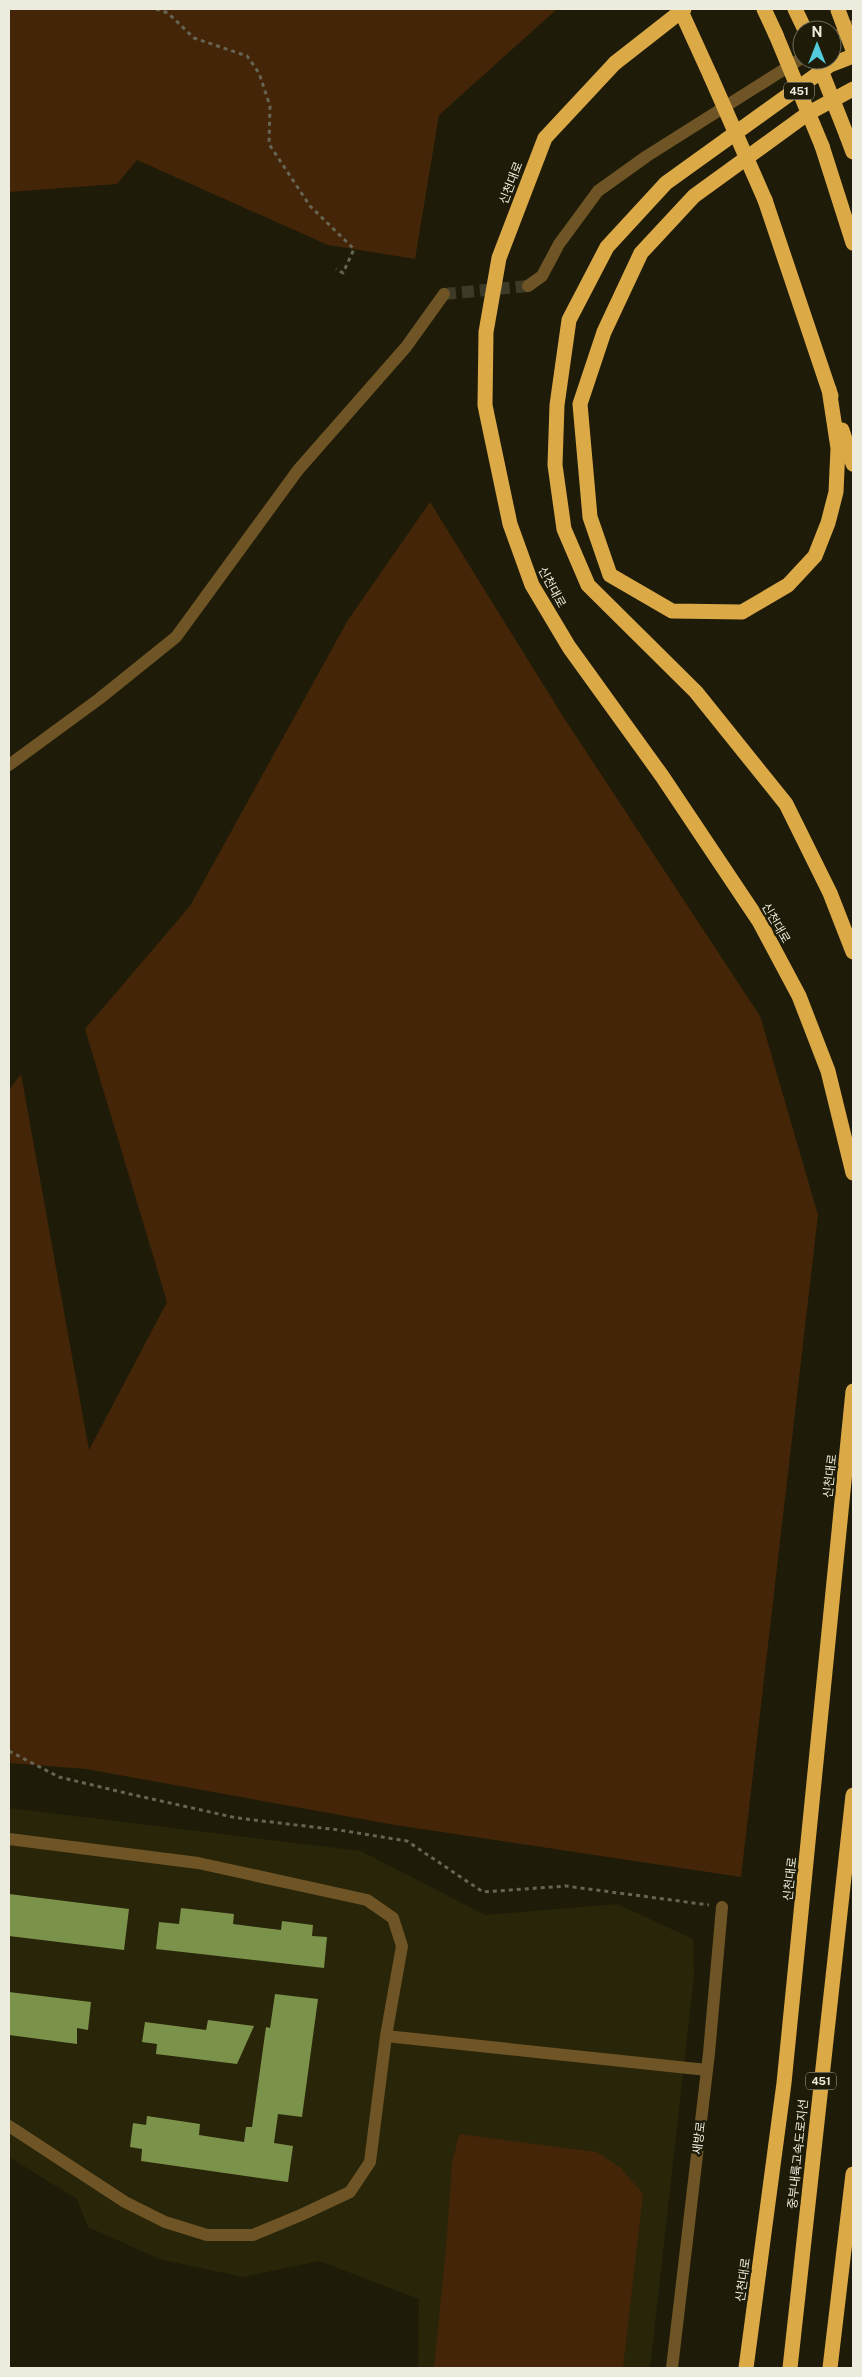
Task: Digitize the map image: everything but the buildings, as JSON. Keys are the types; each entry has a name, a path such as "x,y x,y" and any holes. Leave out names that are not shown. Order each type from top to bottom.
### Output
{"highway":[{"path":"680,9 765,200 853,464"},
{"name":"신천대로","path":"684,9 615,63 544,138 499,258 486,332 485,406 510,524 532,585 569,646 662,776 759,921 798,996 828,1071 853,1173"},
{"name":"451","path":"764,9 822,146 853,243"},
{"path":"837,9 853,50"},
{"path":"853,56 830,65 666,183 607,247 568,320 557,405 555,465 564,529 588,585 696,692 786,804 830,893 853,952"},
{"name":"451","path":"821,70 853,152"},
{"path":"829,389 838,448 836,492 828,523 815,556 788,585 742,612 672,611 610,575 590,517 580,404 604,332 640,253 694,196 807,114 853,89"},
{"name":"신천대로","path":"746,2368 784,2083 853,1391"},
{"name":"중부내륙고속도로지선","path":"790,2368 853,1795"},
{"path":"830,2368 853,2174"}],"street":[{"path":"842,33 853,26"},
{"path":"528,286 542,276 559,244 598,191 647,156 792,64"},
{"path":"9,765 99,699 176,637 298,470 406,347 444,294"},
{"path":"9,1839 198,1863 368,1900 393,1918 402,1946 386,2036 370,2162 350,2192 253,2235 207,2235 164,2222 125,2202 9,2126"},
{"name":"새방로","path":"672,2368 707,2070 722,1907"},
{"path":"386,2036 707,2070"}],"path":[{"path":"156,9 168,13 194,38 247,56 259,73 270,106 269,144 310,206 354,250 343,273 336,269"},
{"path":"9,1751 59,1777 134,1795 237,1818 339,1830 407,1841 483,1892 566,1886 722,1907"}],"shaded area":[{"path":"9,9 557,9 439,115 415,259 328,245 137,160 117,184 9,192"},
{"path":"430,502 564,718 760,1016 818,1215 741,1877 395,1825 86,1769 9,1763 9,1090 21,1074 89,1450 167,1302 85,1029 190,906 348,620"},
{"path":"9,1808 361,1851 485,1915 617,1904 693,1939 694,1975 650,2368 418,2368 419,2299 319,2261 243,2277 159,2259 88,2227 77,2199 9,2157"},
{"path":"459,2134 597,2152 621,2168 643,2194 623,2368 434,2368 452,2164"}],"tunnel":[{"path":"444,294 528,286"}]}
